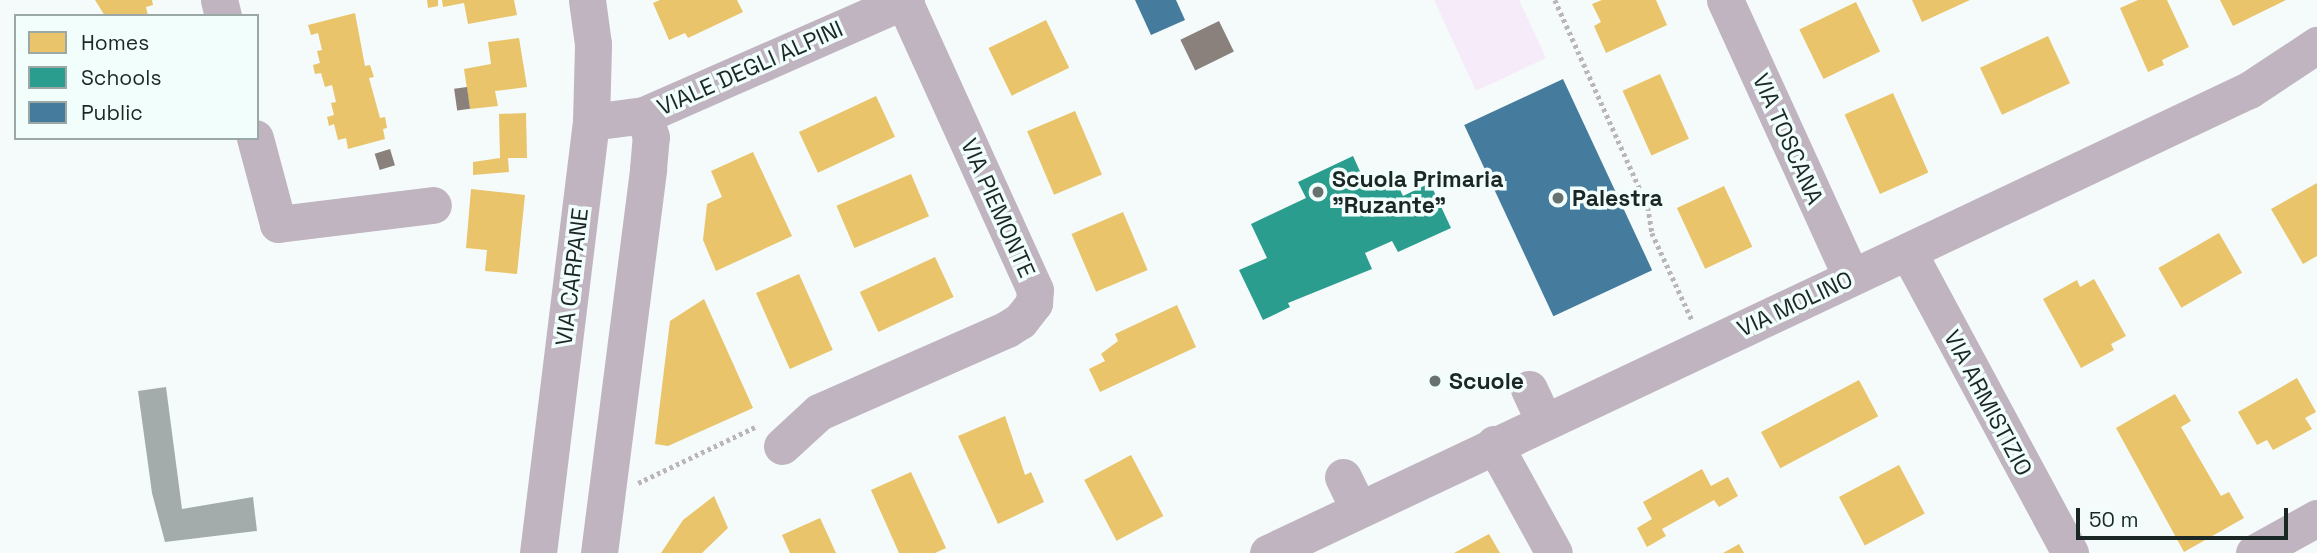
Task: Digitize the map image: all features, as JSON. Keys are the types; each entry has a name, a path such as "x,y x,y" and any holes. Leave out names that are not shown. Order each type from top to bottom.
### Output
{"street":[{"name":"VIA CARPANE","path":"538,553 591,122 593,44 587,0"},
{"name":"VIALE DEGLI ALPINI","path":"591,122 644,115 905,0"},
{"name":"VIA PIEMONTE","path":"782,446 819,412 1007,329 1029,313 1034,303 1035,290 905,0"},
{"name":"VIA TOSCANA","path":"1725,0 1851,278"},
{"name":"VIA MOLINO","path":"1268,553 1351,492 1494,444 1536,405 1851,278 1908,252 2249,89 2317,45"},
{"path":"599,553 648,169 651,137 644,115"},
{"path":"256,140 278,224 433,205"},
{"name":"VIA ARMISTIZIO","path":"1908,252 2070,553"},
{"path":"1494,444 1554,553"},
{"path":"2254,553 2317,518"}],"path":[{"path":"1555,0 1648,207 1651,233 1694,327"},
{"path":"633,485 766,421 782,446"}],"shaded area":[{"path":"1434,0 1519,0 1546,58 1476,91"}],"building: Homes":[{"path":"95,0 152,0 153,5 146,7 148,14 104,14"},
{"path":"427,0 438,0 438,6 428,8"},
{"path":"442,0 514,0 517,15 468,24 464,3 443,7"},
{"path":"660,0 737,0 743,12 688,38 685,33 669,40 653,3"},
{"path":"1602,0 1656,0 1667,25 1606,53 1594,26 1601,22 1592,4"},
{"path":"1912,0 1970,0 1922,22"},
{"path":"2138,0 2167,0 2189,47 2162,60 2164,65 2148,72 2120,8"},
{"path":"2220,0 2286,0 2233,26"},
{"path":"1856,2 1880,51 1823,79 1799,30"},
{"path":"355,13 365,66 370,65 374,77 369,78 380,118 385,117 387,128 383,129 385,139 348,149 346,138 338,140 334,124 329,126 327,117 334,115 331,103 336,102 332,85 325,87 321,73 315,74 313,65 320,63 317,51 322,50 318,33 311,35 308,25"},
{"path":"1046,20 1069,68 1012,96 988,48"},
{"path":"2048,36 2070,83 2002,115 1980,68"},
{"path":"519,38 527,87 495,91 498,106 470,109 464,69 491,64 488,42"},
{"path":"1660,74 1689,139 1651,156 1623,91"},
{"path":"1893,93 1928,172 1880,194 1845,115"},
{"path":"876,96 895,137 818,173 799,132"},
{"path":"1075,111 1102,175 1054,195 1027,131"},
{"path":"526,113 527,158 508,158 509,172 473,175 473,162 500,158 499,114"},
{"path":"753,152 792,236 716,271 703,240 707,204 722,197 711,171"},
{"path":"911,174 929,216 854,248 836,206"},
{"path":"2317,183 2317,256 2303,264 2271,209"},
{"path":"1724,186 1752,247 1705,269 1677,208"},
{"path":"471,189 525,195 517,274 485,271 487,250 466,248"},
{"path":"1123,212 1148,270 1096,292 1071,234"},
{"path":"2219,233 2242,273 2181,308 2158,268"},
{"path":"935,257 954,297 878,332 860,292"},
{"path":"799,274 833,350 790,369 756,293"},
{"path":"2094,279 2126,336 2111,344 2114,350 2081,368 2043,299 2077,280 2080,287"},
{"path":"704,299 753,408 668,446 655,444 670,321"},
{"path":"1177,305 1196,347 1100,392 1089,369 1105,361 1101,354 1118,341 1115,334"},
{"path":"2297,378 2316,412 2305,418 2312,429 2273,450 2267,440 2257,445 2238,412"},
{"path":"1859,380 1878,416 1780,468 1761,432"},
{"path":"2175,394 2191,421 2181,427 2221,496 2229,492 2244,518 2184,552 2116,428"},
{"path":"1005,416 1025,475 1031,472 1044,502 998,524 958,436"},
{"path":"1131,455 1163,516 1117,541 1084,480"},
{"path":"1899,465 1925,514 1865,545 1839,497"},
{"path":"1702,469 1711,486 1728,477 1738,496 1719,507 1714,500 1662,529 1666,536 1647,547 1637,528 1652,519 1643,502"},
{"path":"911,472 946,548 935,553 899,553 871,490"},
{"path":"714,496 728,528 702,553 661,553 683,520"},
{"path":"820,518 836,553 790,553 782,535"},
{"path":"1489,534 1500,553 1454,553"},
{"path":"1739,544 1744,553 1723,553"}],"building: Schools":[{"path":"1353,156 1368,189 1394,177 1403,196 1430,183 1451,228 1398,252 1392,241 1365,253 1372,269 1288,303 1290,307 1263,320 1239,270 1267,258 1251,224 1306,198 1298,182"}],"building: Public":[{"path":"1135,0 1176,0 1185,20 1151,35"},
{"name":"Palestra","path":"1563,79 1652,270 1553,316 1464,125"}],"building: Industry":[{"path":"1219,21 1234,52 1195,70 1180,40"},
{"path":"467,87 470,109 457,111 454,89"},
{"path":"390,149 395,165 380,170 375,154"}],"building: Other":[{"path":"166,387 182,509 253,497 257,531 165,542 152,493 138,391"}],"place":[{"name":"Scuola Primaria \"Ruzante\"","path":"1318,192"},
{"name":"Palestra","path":"1558,198"},
{"name":"Scuole","path":"1435,381"}]}
